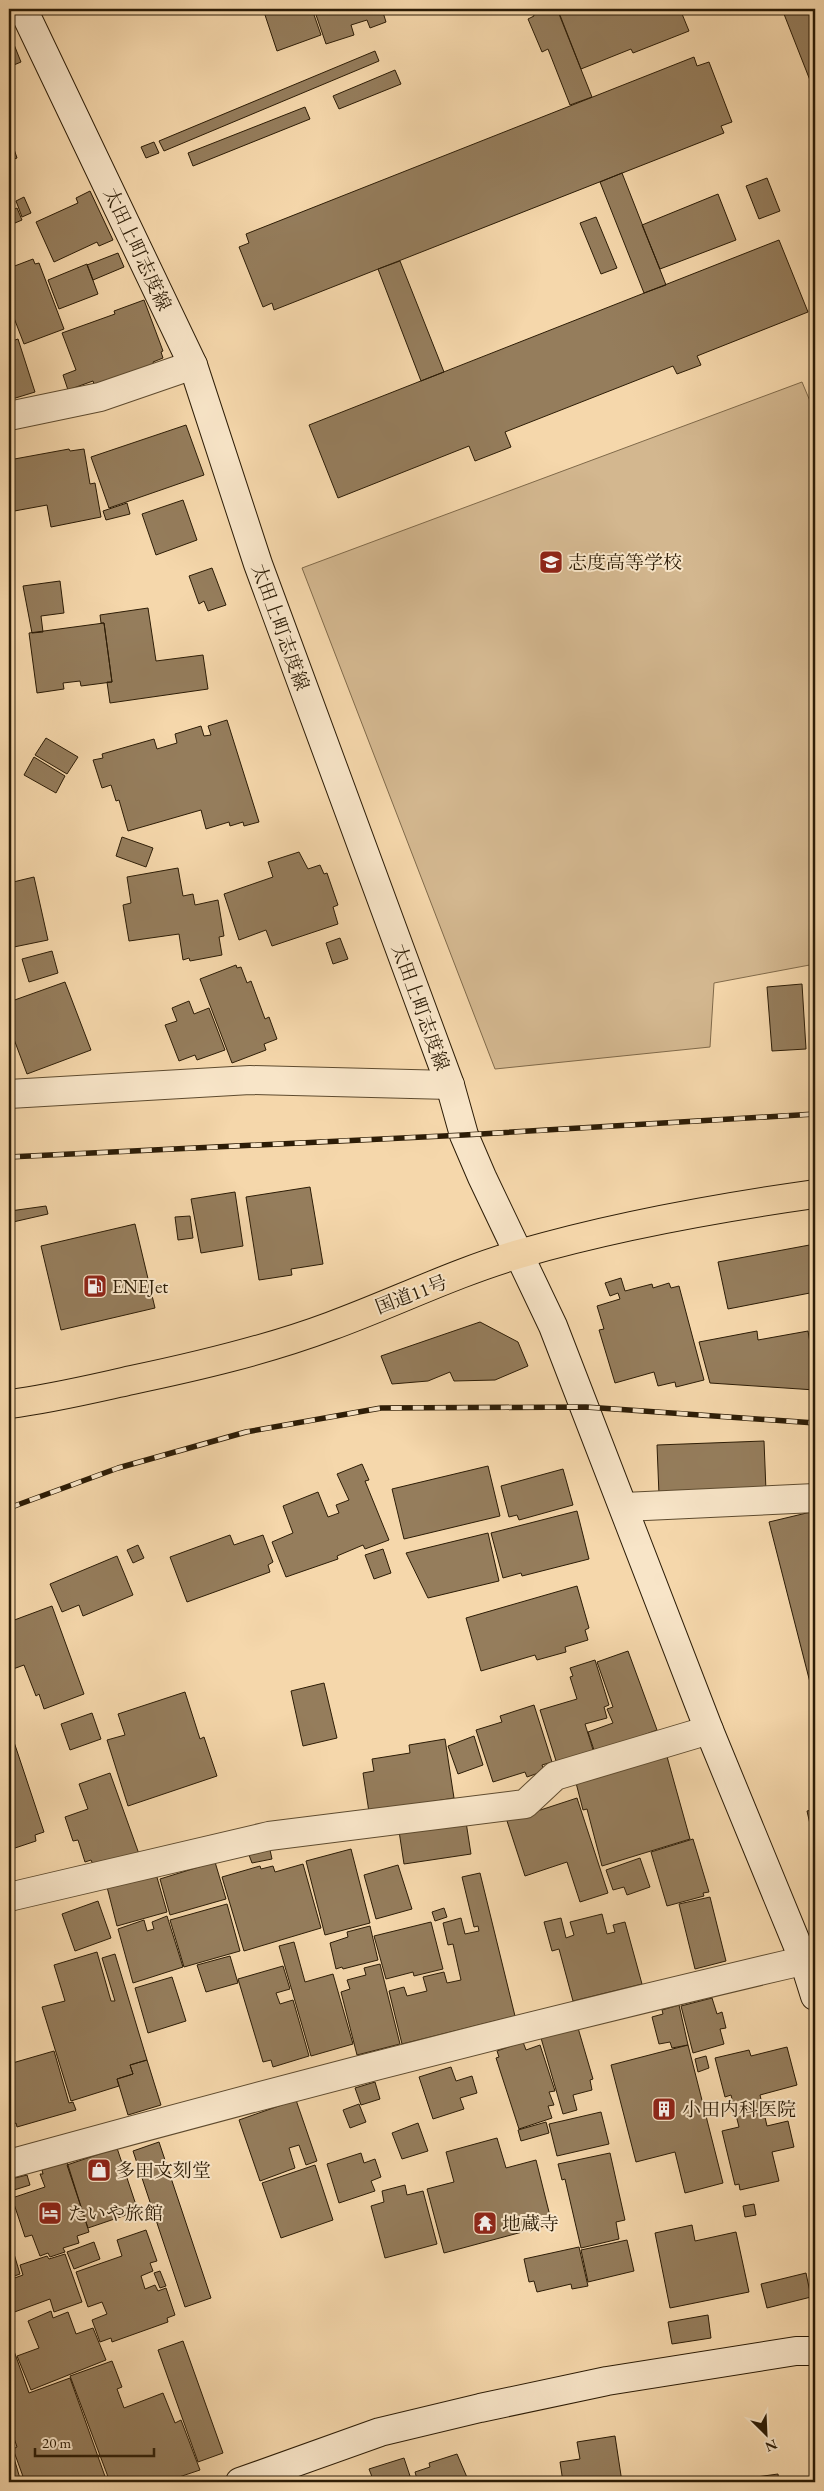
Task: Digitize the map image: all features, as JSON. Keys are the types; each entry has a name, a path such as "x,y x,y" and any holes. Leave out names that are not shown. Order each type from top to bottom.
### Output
{"highway":[{"name":"国道11号","path":"9,1404 43,1400 202,1365 330,1327 435,1284 518,1254 620,1229 768,1200 815,1194"}],"street":[{"name":"太田上町志度線","path":"23,9 193,365 258,564 450,1085 464,1134 553,1326 709,1730 810,1960 815,1996"},
{"path":"9,416 100,397 193,365"},
{"path":"9,1094 250,1080 450,1085"},
{"path":"624,1507 815,1498"},
{"path":"9,1896 269,1836 525,1804 555,1776 709,1730"},
{"path":"9,2164 272,2091 810,1960"},
{"path":"240,2482 380,2432 480,2408 607,2381 796,2352 815,2351"}],"shaded area":[{"path":"802,382 815,413 815,964 714,983 710,1047 495,1069 302,568"}],"building":[{"path":"263,9 312,9 321,35 277,51"},
{"path":"314,9 382,9 386,22 370,28 367,20 351,25 354,35 326,44"},
{"path":"532,9 557,9 592,97 570,105 548,49 542,52 528,19 534,16"},
{"path":"680,9 689,31 633,53 631,49 581,69 558,10"},
{"path":"782,9 815,9 815,93"},
{"path":"9,32 21,62 9,67"},
{"path":"375,51 379,61 164,151 159,141"},
{"path":"694,57 697,66 709,62 732,122 721,126 724,133 274,310 272,303 263,307 239,247 249,243 246,234"},
{"path":"395,70 401,84 339,109 333,96"},
{"path":"305,107 310,119 193,166 188,153"},
{"path":"9,134 17,158 9,161"},
{"path":"154,142 159,153 146,158 141,147"},
{"path":"622,173 666,285 644,293 600,182"},
{"path":"767,178 780,211 759,219 746,186"},
{"path":"90,191 113,240 99,246 97,242 54,262 36,222 78,203 76,198"},
{"path":"718,194 736,240 660,269 642,225"},
{"path":"24,197 31,213 22,217 16,201"},
{"path":"17,208 22,220 15,223 10,211"},
{"path":"596,217 617,268 601,274 580,223"},
{"path":"779,240 808,312 697,356 701,365 677,374 673,366 505,432 511,447 475,461 469,446 338,498 309,425"},
{"path":"118,253 124,267 93,280 87,265"},
{"path":"33,259 35,264 39,263 64,329 24,344 9,305 9,262 12,267"},
{"path":"400,261 444,372 421,381 378,269"},
{"path":"87,264 98,294 59,309 48,280"},
{"path":"144,300 163,351 161,352 163,358 153,362 154,364 95,387 93,381 68,390 63,375 76,370 62,333 115,314 114,311"},
{"path":"18,339 35,392 9,400 9,342"},
{"path":"186,425 204,475 109,508 91,457"},
{"path":"69,449 70,451 84,449 90,484 95,483 101,517 51,527 47,505 9,512 9,460"},
{"path":"183,500 197,540 156,555 142,514"},
{"path":"127,503 130,514 106,520 103,511"},
{"path":"212,568 226,605 208,611 204,601 199,604 189,576"},
{"path":"60,581 64,613 41,616 43,632 32,633 23,586"},
{"path":"148,608 156,661 203,655 208,689 110,703 107,682 112,682 104,623 101,623 100,615"},
{"path":"104,623 112,682 81,686 80,681 63,683 64,689 37,693 29,633"},
{"path":"227,720 259,822 244,826 243,822 230,826 229,822 206,829 201,810 128,831 119,800 116,801 111,785 102,788 93,760 103,758 102,754 154,739 157,749 177,743 175,734 201,726 204,736 211,735 208,726"},
{"path":"46,738 78,757 67,774 35,755"},
{"path":"34,757 65,776 56,793 24,775"},
{"path":"122,837 153,848 146,867 116,856"},
{"path":"299,852 308,869 320,865 324,874 327,873 338,905 333,907 338,924 272,946 266,930 239,940 224,894 273,877 268,862"},
{"path":"178,868 183,896 193,894 195,905 218,900 224,936 219,937 222,955 190,961 189,958 183,960 179,934 129,941 123,905 131,903 127,877"},
{"path":"34,877 48,940 9,948 9,883"},
{"path":"340,938 348,959 333,964 326,943"},
{"path":"52,951 58,973 29,982 22,959"},
{"path":"236,965 237,968 241,967 247,983 251,981 265,1019 269,1017 277,1039 264,1044 266,1050 232,1063 200,979"},
{"path":"65,982 91,1050 27,1074 9,1026 9,1018 14,1016 9,1002"},
{"path":"802,984 806,1049 772,1051 767,987"},
{"path":"189,1001 194,1014 209,1008 225,1050 197,1060 195,1055 179,1061 165,1025 177,1021 172,1008"},
{"path":"310,1187 323,1264 291,1269 292,1275 259,1280 246,1197"},
{"path":"235,1192 243,1246 201,1253 191,1199"},
{"path":"46,1206 48,1214 13,1222 10,1211"},
{"path":"190,1216 193,1238 178,1240 175,1217"},
{"path":"135,1224 155,1308 61,1330 41,1246"},
{"path":"815,1244 815,1292 728,1309 718,1262"},
{"path":"621,1278 625,1291 652,1284 653,1288 669,1283 671,1288 679,1286 704,1380 676,1387 675,1382 658,1386 654,1372 615,1383 599,1330 604,1329 597,1306 620,1299 618,1293 610,1296 605,1283"},
{"path":"480,1322 518,1342 528,1366 495,1380 454,1381 450,1372 428,1381 392,1384 381,1356"},
{"path":"757,1331 758,1340 808,1331 811,1349 810,1371 815,1371 815,1390 710,1383 699,1342"},
{"path":"764,1441 766,1491 659,1495 657,1445"},
{"path":"362,1464 369,1480 365,1481 389,1540 365,1549 363,1545 337,1556 338,1559 286,1577 272,1542 293,1533 283,1506 318,1492 328,1517 339,1513 336,1505 349,1500 337,1474"},
{"path":"488,1466 500,1516 404,1539 392,1489"},
{"path":"563,1469 573,1505 519,1520 517,1515 509,1517 501,1486"},
{"path":"577,1511 589,1559 522,1576 521,1573 503,1578 491,1533"},
{"path":"815,1511 815,1702 769,1522"},
{"path":"488,1533 499,1581 428,1598 406,1553"},
{"path":"230,1535 234,1545 263,1535 273,1562 268,1565 270,1572 187,1602 170,1557"},
{"path":"138,1545 144,1558 133,1563 127,1550"},
{"path":"383,1549 391,1573 374,1579 365,1555"},
{"path":"117,1556 133,1595 83,1616 79,1605 62,1612 50,1584"},
{"path":"577,1586 589,1628 585,1630 588,1640 565,1647 566,1652 537,1660 535,1655 481,1671 466,1618"},
{"path":"52,1606 84,1694 44,1709 39,1694 36,1696 24,1665 13,1669 9,1658 9,1622"},
{"path":"628,1651 657,1730 595,1753 588,1732 613,1723 607,1709 613,1707 597,1662"},
{"path":"595,1660 609,1705 604,1707 607,1718 585,1724 594,1753 557,1764 540,1710 577,1699 570,1677 573,1676 570,1668"},
{"path":"324,1683 337,1738 303,1746 291,1691"},
{"path":"185,1692 200,1739 204,1737 217,1776 128,1806 107,1740 125,1735 118,1714"},
{"path":"534,1705 552,1762 542,1765 544,1771 527,1777 525,1772 493,1782 476,1730 502,1722 500,1716"},
{"path":"92,1713 101,1739 70,1750 61,1724"},
{"path":"9,1727 44,1832 35,1835 36,1841 9,1850"},
{"path":"474,1736 483,1765 458,1774 448,1746"},
{"path":"445,1739 454,1798 369,1812 363,1773 374,1771 372,1759 410,1753 409,1745"},
{"path":"666,1753 690,1839 602,1866 587,1809 583,1810 575,1779"},
{"path":"110,1773 139,1854 95,1869 91,1860 85,1862 78,1840 73,1841 65,1817 88,1809 79,1784"},
{"path":"577,1798 608,1893 580,1902 567,1862 525,1876 507,1821"},
{"path":"815,1809 815,1846 807,1811"},
{"path":"466,1822 471,1854 404,1864 399,1831"},
{"path":"693,1839 709,1892 703,1893 704,1896 667,1906 651,1852"},
{"path":"351,1849 370,1923 325,1935 306,1861"},
{"path":"270,1850 272,1859 252,1863 249,1855"},
{"path":"640,1858 650,1887 627,1895 624,1887 613,1890 606,1870"},
{"path":"215,1862 226,1899 170,1915 160,1879"},
{"path":"303,1864 321,1928 244,1951 222,1877 260,1866 261,1869 273,1866 275,1872"},
{"path":"398,1865 412,1909 376,1919 364,1875"},
{"path":"480,1873 515,2016 402,2044 389,1991 404,1987 407,1996 427,1991 423,1977 444,1972 447,1983 461,1980 453,1944 448,1945 443,1923 461,1918 465,1934 479,1931 478,1926 474,1927 462,1877"},
{"path":"156,1874 167,1912 117,1926 107,1887"},
{"path":"710,1897 726,1961 695,1969 679,1904"},
{"path":"98,1901 111,1938 75,1951 62,1914"},
{"path":"227,1904 240,1951 184,1967 170,1920"},
{"path":"444,1908 447,1917 435,1921 432,1912"},
{"path":"602,1914 607,1934 615,1932 613,1925 625,1922 642,1984 573,2001 559,1949 552,1951 544,1922 561,1918 566,1938 574,1935 570,1922"},
{"path":"167,1916 183,1967 133,1983 118,1929 144,1920 147,1931 154,1929 152,1922"},
{"path":"431,1922 443,1969 414,1976 413,1972 386,1979 374,1936"},
{"path":"370,1926 378,1960 336,1969 330,1943 348,1937 347,1932"},
{"path":"294,1942 305,1982 333,1974 353,2044 311,2056 279,1946"},
{"path":"97,1952 111,2001 115,2001 102,1958 115,1954 147,2060 130,2065 133,2074 117,2079 119,2086 71,2101 42,2007 65,2001 54,1965"},
{"path":"230,1956 238,1983 206,1992 197,1965"},
{"path":"380,1964 400,2044 357,2055 341,1992 350,1989 347,1980 366,1975 364,1968"},
{"path":"283,1966 290,1989 276,1993 280,2004 293,2000 309,2056 273,2067 271,2060 263,2062 238,1979"},
{"path":"172,1977 186,2021 148,2033 135,1988"},
{"path":"712,1998 717,2014 722,2012 726,2028 720,2029 724,2044 693,2053 681,2006"},
{"path":"679,2005 688,2045 672,2048 670,2042 659,2044 652,2017 663,2014 662,2010"},
{"path":"578,2028 593,2079 590,2080 592,2090 573,2095 577,2110 563,2114 541,2038"},
{"path":"523,2042 526,2050 540,2045 555,2091 549,2092 554,2105 548,2106 552,2118 519,2129 496,2058 499,2057 497,2051"},
{"name":"小田内科医院","path":"688,2045 723,2183 685,2193 675,2152 636,2162 611,2065"},
{"path":"787,2047 797,2085 760,2095 767,2126 788,2121 794,2147 772,2152 779,2181 740,2190 739,2184 735,2185 722,2131 739,2127 731,2095 725,2097 715,2058 749,2050 751,2056"},
{"path":"54,2051 69,2103 73,2102 76,2110 17,2127 16,2123 12,2125 9,2114 9,2064"},
{"path":"706,2056 709,2068 698,2072 695,2059"},
{"path":"147,2060 161,2105 128,2115 117,2079 133,2074 130,2065"},
{"path":"451,2067 456,2081 472,2076 477,2093 460,2098 464,2109 433,2119 419,2077"},
{"path":"375,2082 380,2099 361,2105 355,2088"},
{"path":"296,2100 317,2161 306,2165 299,2145 289,2148 295,2168 260,2181 239,2120"},
{"path":"359,2104 366,2122 350,2128 343,2110"},
{"path":"601,2112 609,2144 557,2156 549,2124"},
{"path":"546,2122 549,2133 521,2141 518,2130"},
{"path":"418,2123 428,2151 402,2159 392,2133"},
{"path":"497,2138 506,2168 536,2160 552,2224 444,2253 427,2189 454,2182 446,2152"},
{"path":"159,2142 211,2298 185,2307 133,2151"},
{"path":"117,2148 138,2211 88,2228 67,2165"},
{"path":"361,2153 364,2163 375,2159 381,2177 371,2181 375,2191 339,2203 327,2164"},
{"path":"610,2153 625,2220 616,2222 619,2239 581,2248 565,2179 562,2180 558,2164"},
{"name":"たいや旅館","path":"67,2162 89,2232 77,2236 79,2243 63,2248 65,2252 50,2257 48,2253 40,2256 32,2235 25,2237 12,2198 45,2187 40,2174 43,2174 42,2170"},
{"path":"315,2165 333,2220 281,2238 262,2183"},
{"path":"27,2175 30,2185 14,2190 11,2179"},
{"path":"405,2185 407,2195 423,2191 437,2244 385,2258 371,2206 384,2202 382,2191"},
{"path":"754,2204 756,2215 745,2217 743,2206"},
{"path":"692,2225 695,2241 736,2232 749,2292 670,2308 655,2233"},
{"path":"146,2230 157,2261 150,2263 153,2271 141,2276 145,2289 155,2285 158,2291 166,2288 175,2315 167,2318 168,2322 112,2342 111,2338 100,2342 92,2320 107,2314 102,2302 88,2307 76,2272 122,2256 117,2240"},
{"path":"9,2237 20,2274 9,2278"},
{"path":"627,2240 634,2271 588,2282 581,2250"},
{"path":"94,2242 100,2259 74,2269 67,2252"},
{"path":"579,2247 588,2286 572,2289 571,2284 537,2292 534,2281 529,2282 524,2259"},
{"path":"65,2254 82,2302 54,2312 50,2299 9,2314 9,2280 23,2275 20,2265 47,2256 49,2259"},
{"path":"160,2271 166,2286 160,2288 154,2273"},
{"path":"806,2273 811,2297 767,2308 761,2284"},
{"path":"51,2311 53,2318 68,2312 76,2334 93,2328 106,2360 31,2390 17,2356 39,2348 28,2321"},
{"path":"708,2315 711,2338 672,2344 668,2322"},
{"path":"9,2337 29,2393 70,2378 107,2482 25,2482 13,2449 17,2447 9,2423"},
{"path":"183,2341 223,2453 198,2462 158,2350"},
{"path":"112,2361 122,2387 117,2389 124,2408 163,2393 175,2423 181,2420 200,2470 164,2482 159,2482 157,2477 144,2482 110,2482 70,2376"},
{"path":"615,2436 622,2482 563,2482 560,2462 580,2459 577,2442"},
{"path":"9,2441 21,2482 9,2482"},
{"path":"457,2454 469,2482 413,2482 417,2479 415,2472 430,2467 429,2463"},
{"path":"404,2458 412,2482 374,2482 369,2469"},
{"path":"778,2474 779,2482 735,2482 735,2480"}],"railway":[{"path":"9,1157 464,1135 815,1114"},
{"path":"9,1508 118,1468 246,1432 381,1408 586,1407 815,1423"}],"place":[{"name":"志度高等学校","path":"551,562"},
{"name":"ENEJet","path":"95,1286"},
{"name":"小田内科医院","path":"664,2109"},
{"name":"多田文刻堂","path":"99,2170"},
{"name":"たいや旅館","path":"50,2213"},
{"name":"地蔵寺","path":"485,2223"}]}
